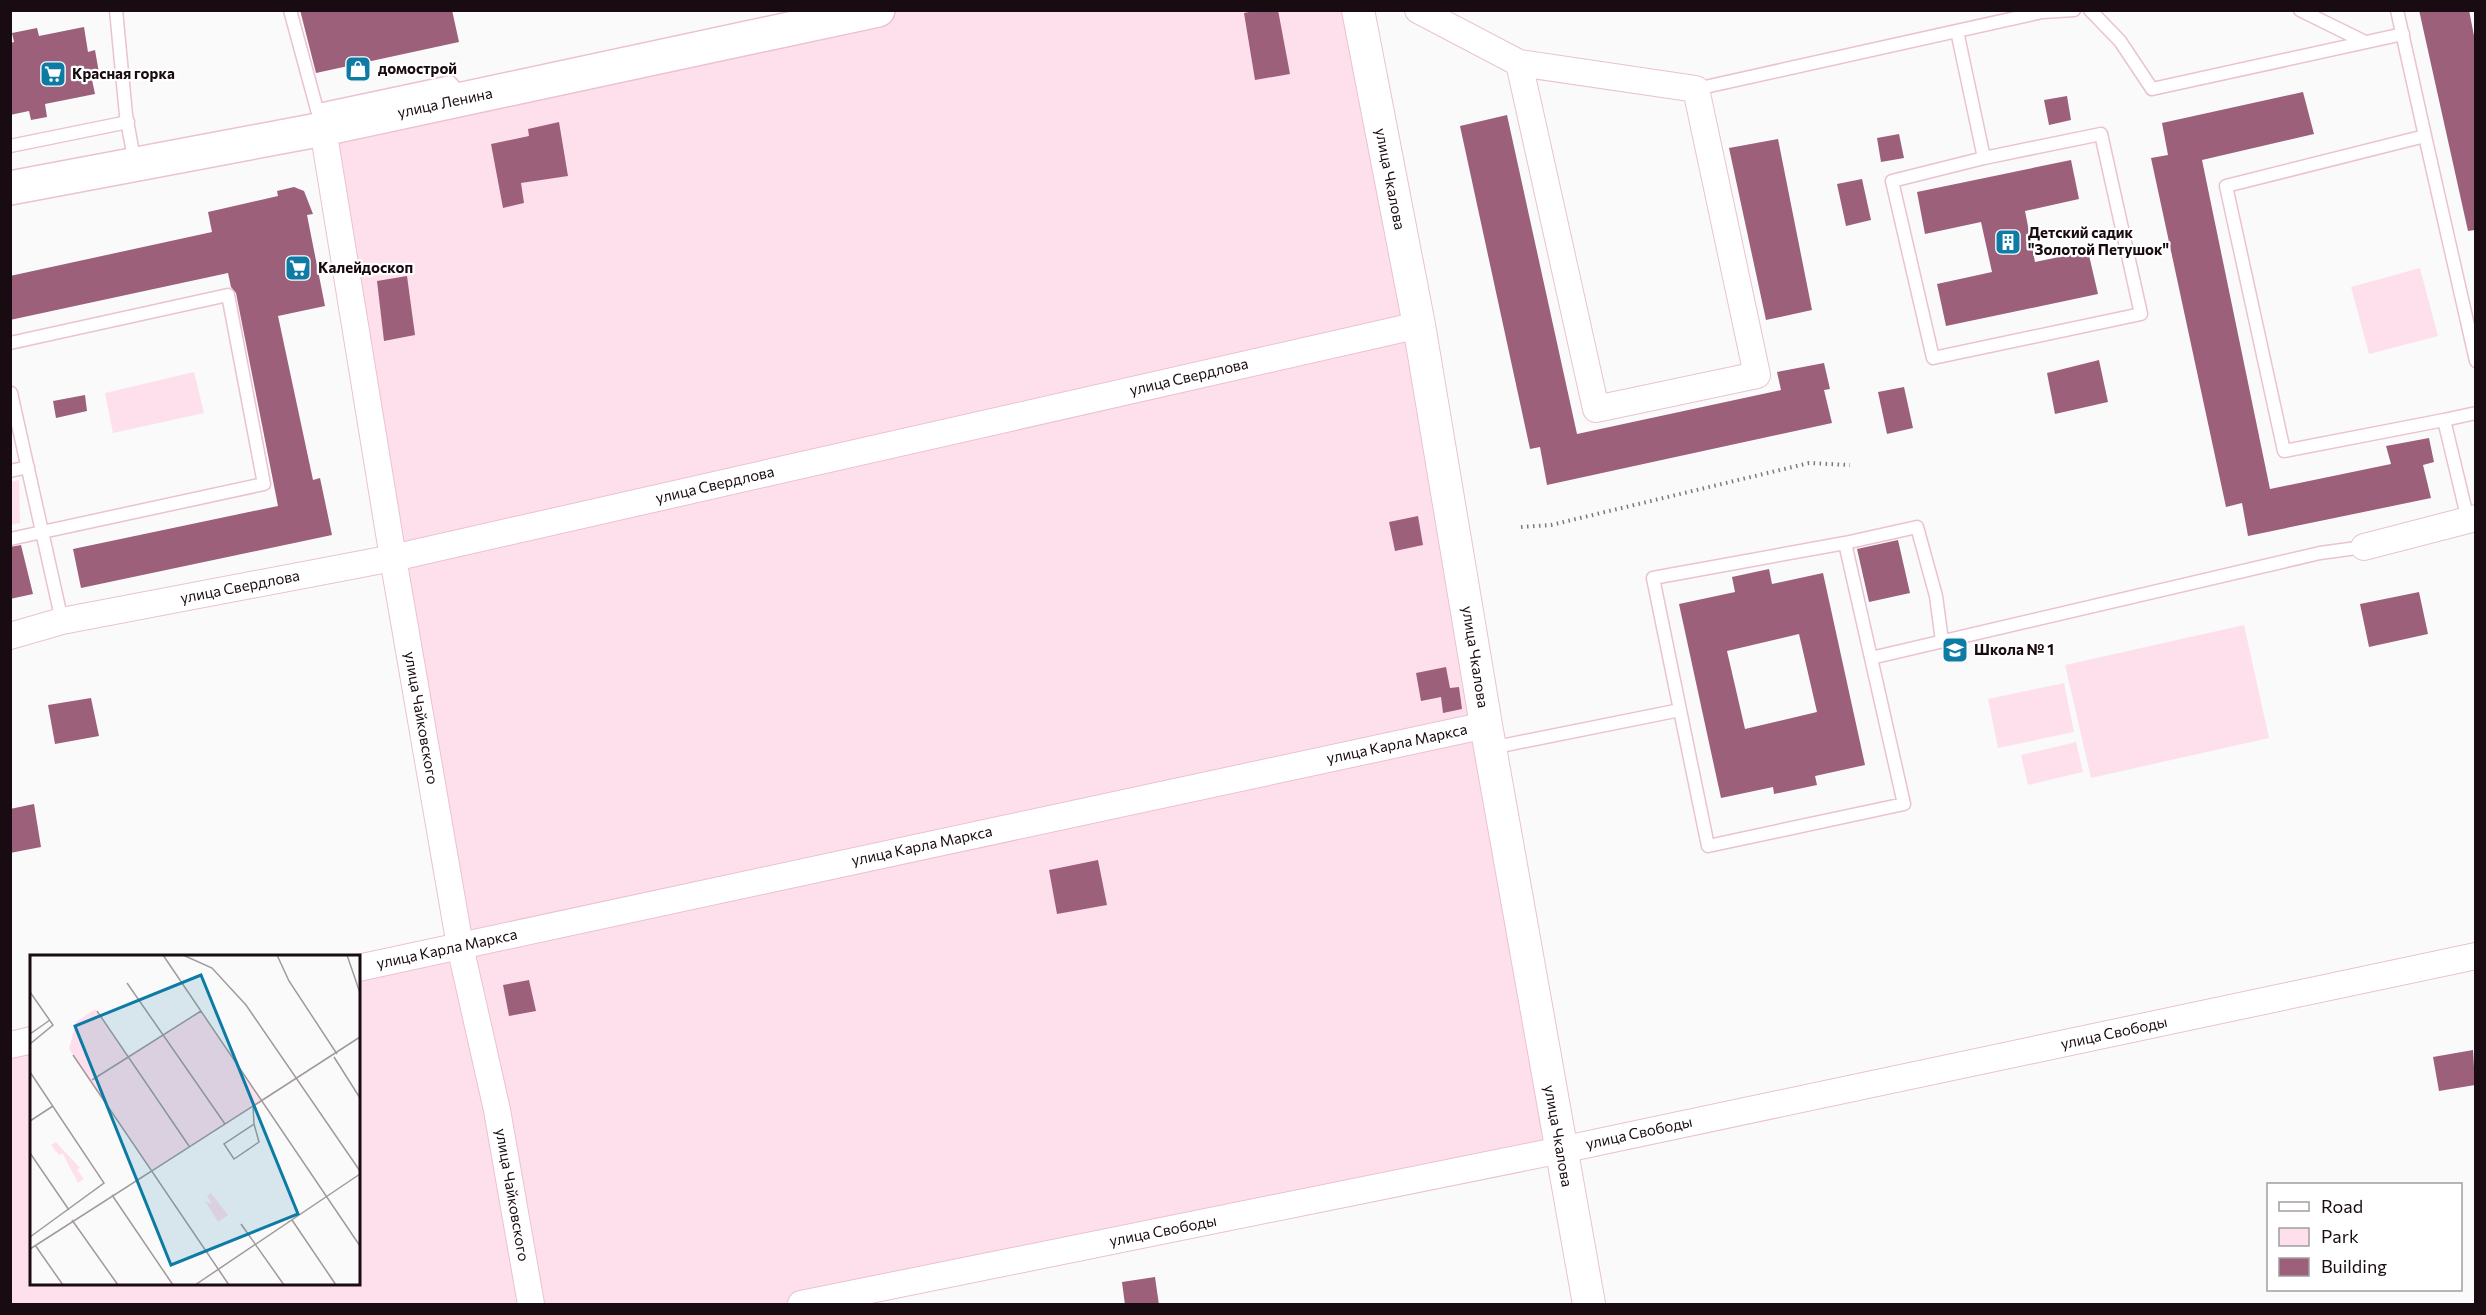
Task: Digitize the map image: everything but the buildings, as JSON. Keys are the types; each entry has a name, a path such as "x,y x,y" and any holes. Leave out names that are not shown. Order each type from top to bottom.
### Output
{"main road":[{"name":"улица Ленина","path":"10,188 135,165 320,120 466,98 878,10"}],"street":[{"path":"1418,10 1519,63 1696,89 1757,375 1596,410 1519,63"},
{"name":"улица Чкалова","path":"1359,11 1419,325 1488,737 1589,1305"},
{"name":"улица Чайковского","path":"320,120 460,946 497,1110 531,1305"},
{"name":"улица Свердлова","path":"10,636 62,621 393,558 1419,325"},
{"path":"2364,547 2472,519"},
{"name":"улица Карла Маркса","path":"360,968 1488,737"},
{"name":"улица Свободы","path":"801,1305 1561,1150 2475,956"},
{"path":"10,1045 30,1040"}],"lane":[{"path":"116,10 135,165"},
{"path":"290,10 320,120"},
{"path":"1696,89 2042,12 2074,10"},
{"path":"2090,10 2120,41 2152,89 2403,34"},
{"path":"2300,10 2365,42"},
{"path":"2397,10 2475,361"},
{"path":"1957,31 1984,158"},
{"path":"10,146 128,122"},
{"path":"2101,134 2141,314 1933,358 1892,181 1984,158 2101,134"},
{"path":"2425,136 2226,186 2284,451 2475,412"},
{"path":"10,343 228,295 264,484 10,539"},
{"path":"11,392 62,621"},
{"path":"2444,420 2472,519"},
{"path":"10,471 28,467"},
{"path":"1845,543 1904,804 1708,846 1653,579 1917,527 1936,596 1942,640"},
{"path":"1871,658 2320,554 2364,547"},
{"path":"1488,737 1680,710"}],"path":[{"path":"1521,526 1551,525 1809,463 1850,465"}],"green space":[{"path":"896,11 1358,11 1561,1150 801,1304 11,1304 10,1045 30,1040 30,1285 360,1285 360,968 460,946 323,129"},
{"path":"2420,268 2438,336 2369,354 2351,287"},
{"path":"194,372 204,413 113,433 105,393"},
{"path":"19,480 20,523 11,525 11,482"},
{"path":"2244,625 2269,738 2091,778 2065,665"},
{"path":"2064,683 2074,732 1998,748 1988,699"},
{"path":"2076,742 2083,772 2028,785 2021,755"}],"place":[{"name":"домострой","path":"358,69"},
{"name":"Красная горка","path":"53,74"},
{"name":"Детский садик \"Золотой Петушок\"","path":"2008,242"},
{"name":"Калейдоскоп","path":"298,268"},
{"name":"Школа № 1","path":"1955,650"}]}
